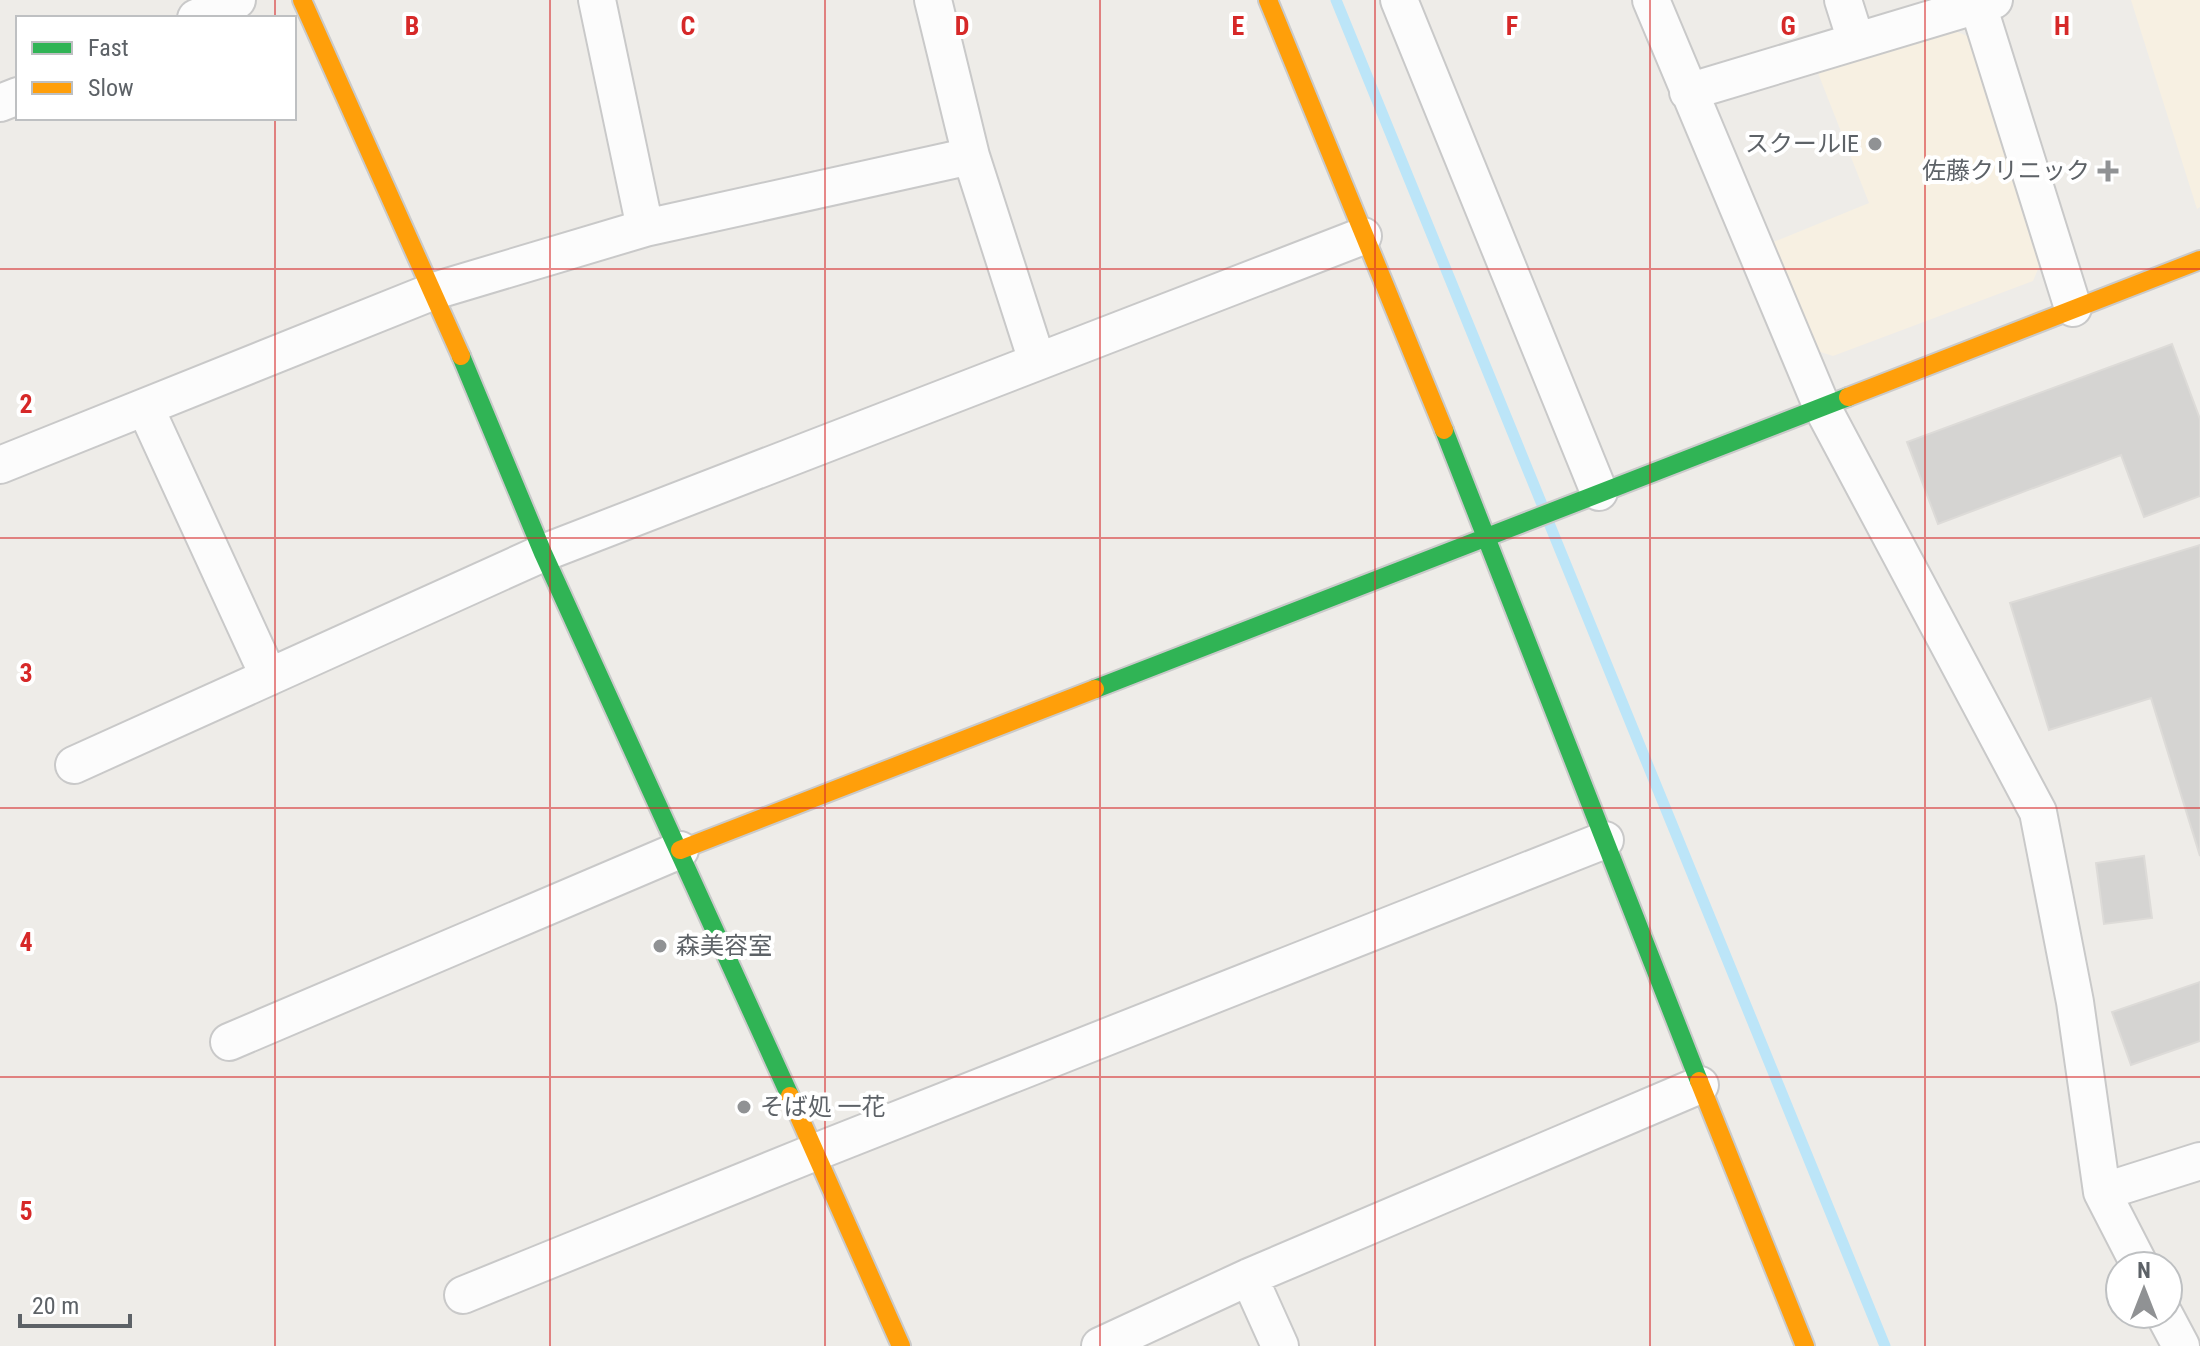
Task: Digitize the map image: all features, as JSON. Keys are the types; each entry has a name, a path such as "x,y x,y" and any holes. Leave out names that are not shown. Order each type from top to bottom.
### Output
{"street":[{"path":"201,16 237,0"},
{"path":"302,0 434,291 543,553 680,850 901,1346"},
{"path":"597,0 645,228"},
{"path":"933,0 971,156 1037,361"},
{"path":"1268,0 1487,536 1805,1346"},
{"path":"1399,0 1599,492"},
{"path":"1651,0 1821,405 2038,812 2075,1002 2102,1192 2132,1250"},
{"path":"1843,0 1856,41"},
{"path":"1688,92 1986,3 2073,308"},
{"path":"0,465 434,291 645,228 971,156"},
{"path":"74,765 543,553 1363,236"},
{"path":"229,1042 680,850 1821,405 2073,308 2199,265"},
{"path":"145,407 269,677"},
{"path":"463,1295 1605,840"},
{"path":"1100,1346 1249,1277 1700,1085"},
{"path":"2102,1192 2200,1161"},
{"path":"1249,1277 1280,1346"}],"shaded area":[{"path":"2131,0 2200,0 2200,207 2197,209"},
{"path":"1953,30 1974,39 2044,255 2033,281 1833,356 1811,349 1771,243 1869,203 1816,68"}],"building":[{"path":"2172,344 2200,419 2200,496 2144,517 2121,455 1938,524 1907,442"},
{"path":"2200,545 2200,856 2151,698 2049,730 2010,603"},
{"path":"2144,856 2152,918 2104,924 2096,863"},
{"path":"2200,982 2200,1041 2131,1065 2112,1012"}],"waterway":[{"path":"1336,0 1543,507"},
{"path":"1549,523 1885,1346"}],"traffic: fast":[{"path":"461,356 543,553 790,1096"},
{"path":"1095,689 1848,397"},
{"path":"1444,430 1699,1081"}],"traffic: slow":[{"path":"302,0 461,356"},
{"path":"1268,0 1444,430"},
{"path":"1848,397 2200,260"},
{"path":"680,850 1095,689"},
{"path":"1699,1081 1805,1346"},
{"path":"790,1096 901,1346"}],"place":[{"name":"スクールIE","path":"1875,144"},
{"name":"佐藤クリニック","path":"2108,171"},
{"name":"森美容室","path":"660,946"},
{"name":"そば処 一花","path":"744,1107"}]}
